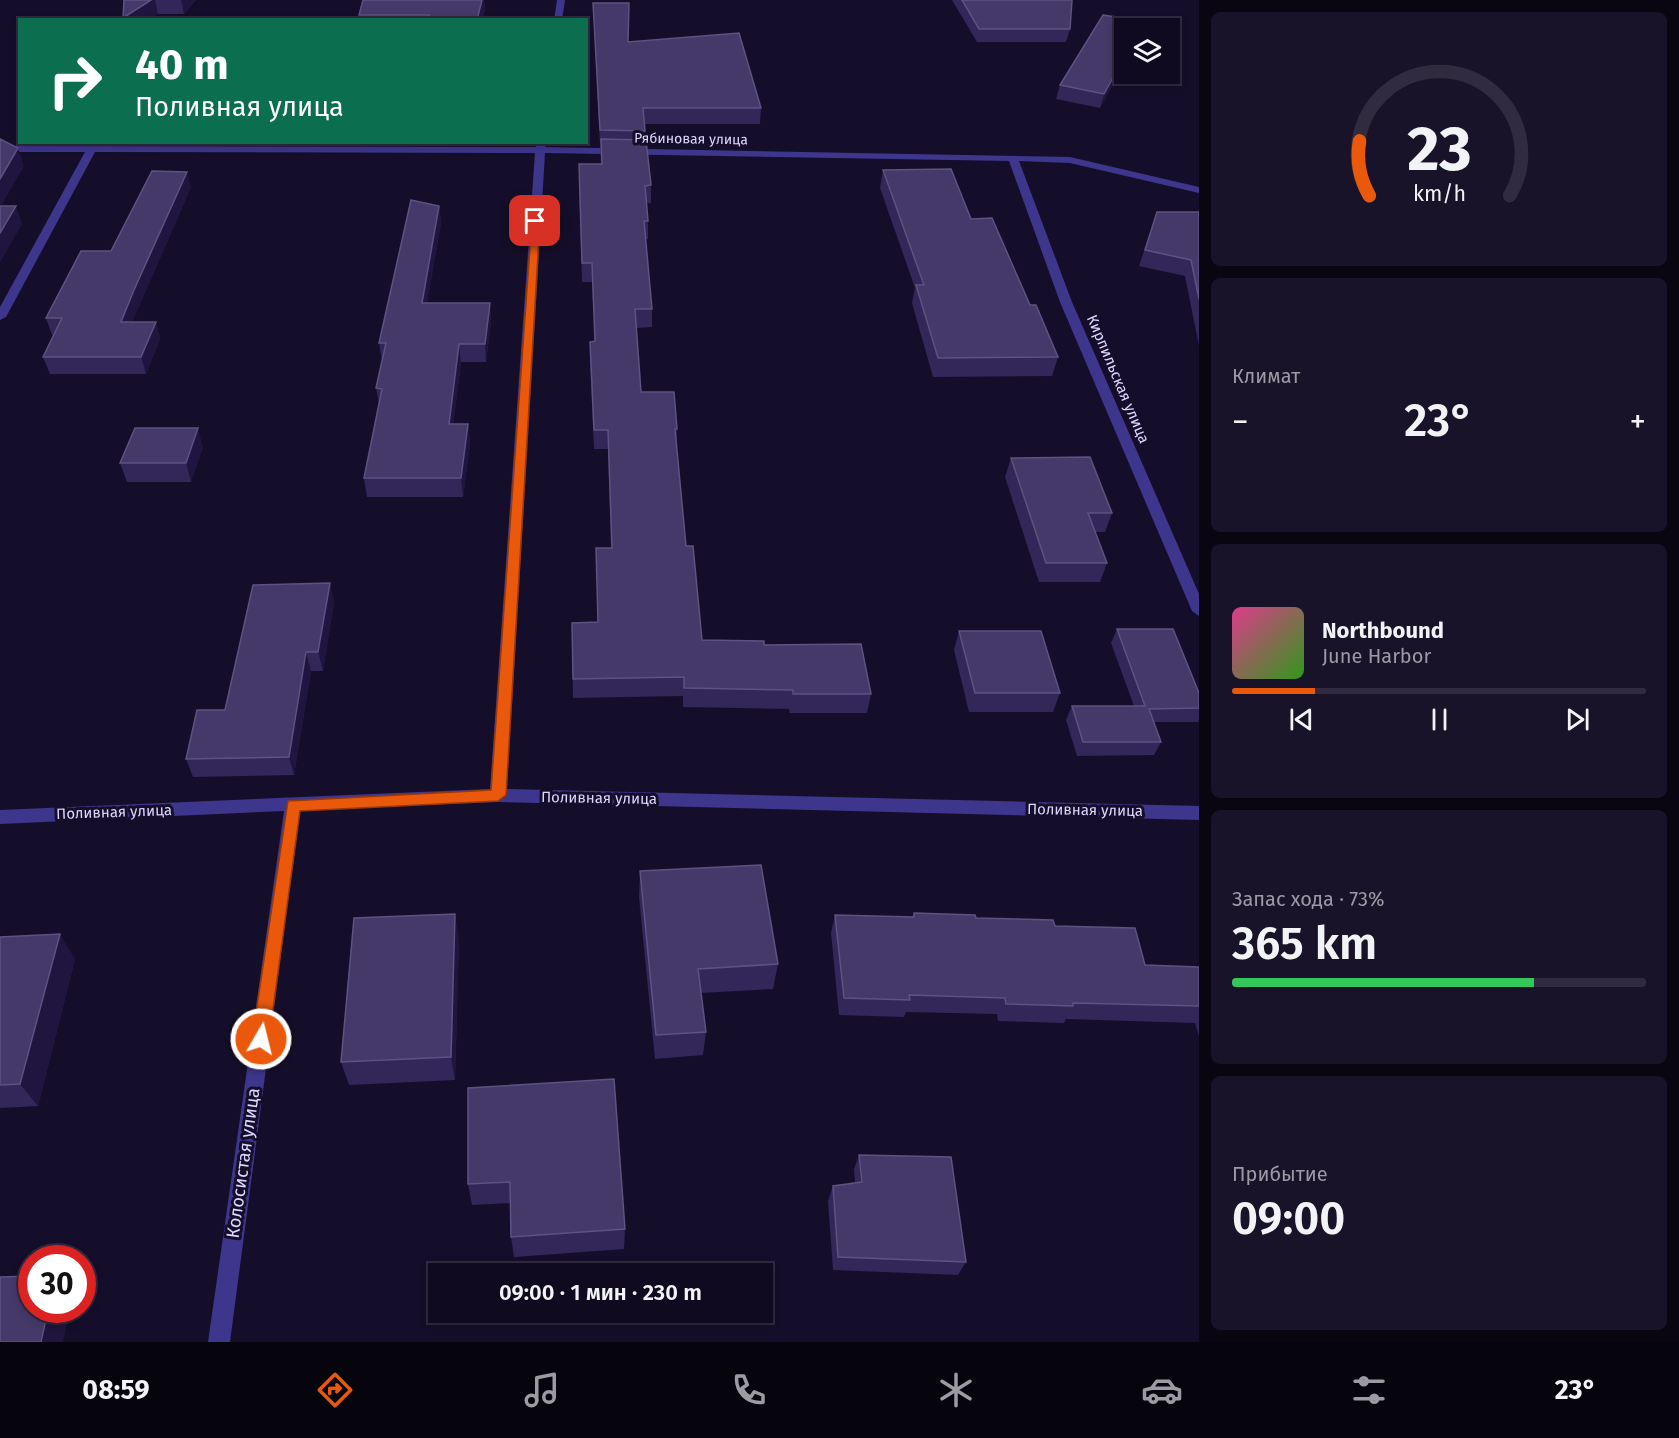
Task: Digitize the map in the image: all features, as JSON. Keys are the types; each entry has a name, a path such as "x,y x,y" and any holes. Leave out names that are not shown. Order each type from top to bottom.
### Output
{"street":[{"path":"558,18 561,0"},
{"path":"498,795 540,146"},
{"name":"Рябиновая улица","path":"0,149 540,146 1013,158 1070,160 1199,190"},
{"path":"0,317 91,150"},
{"name":"Кирпильская улица","path":"1013,158 1066,302 1199,611"},
{"name":"Поливная улица","path":"0,817 498,795 1199,813"},
{"name":"Колосистая улица","path":"219,1342 293,805"}],"building":[{"path":"124,0 151,0 123,18"},
{"path":"363,0 482,0 478,18 359,15"},
{"path":"962,0 1072,0 1070,29 979,29"},
{"path":"593,3 629,3 628,42 739,33 761,108 643,108 645,131 600,130"},
{"path":"1103,15 1123,18 1114,18 1114,76 1104,94 1060,85"},
{"path":"0,139 18,148 0,179"},
{"path":"601,139 646,140 651,185 645,186 648,221 644,221 652,309 635,309 641,392 674,392 677,429 675,429 686,546 693,546 702,640 764,641 764,645 861,644 871,694 793,694 793,690 684,688 684,677 573,679 572,623 598,622 596,548 612,548 608,430 594,430 590,342 595,341 592,263 582,263 579,164 602,164"},
{"path":"951,169 971,219 992,218 1030,305 1036,305 1058,357 938,358 916,285 924,285 883,170"},
{"path":"152,171 187,172 121,322 156,322 141,357 43,357 62,318 46,318 81,251 111,251"},
{"path":"411,200 439,206 422,303 490,303 485,344 459,344 449,424 468,424 461,478 364,478 382,389 376,388 386,343 379,343"},
{"path":"0,206 16,206 0,233"},
{"path":"1157,212 1199,212 1199,299 1191,260 1145,250"},
{"path":"135,428 198,428 186,463 120,463"},
{"path":"1090,457 1112,513 1088,513 1107,563 1046,563 1011,458"},
{"path":"330,583 318,652 306,652 289,757 186,759 197,710 225,710 253,585"},
{"path":"1117,629 1173,629 1199,693 1199,708 1149,709 1161,742 1083,742 1072,706 1145,706"},
{"path":"959,631 1041,631 1060,693 975,693"},
{"path":"761,865 778,964 698,969 706,1032 656,1035 640,871"},
{"path":"914,913 975,915 976,918 1053,920 1055,926 1135,928 1145,965 1199,967 1199,1006 1006,1004 1005,998 909,995 910,1000 844,998 835,915 914,917"},
{"path":"455,914 451,1057 341,1062 354,918"},
{"path":"60,934 20,1084 0,1085 0,937"},
{"path":"614,1079 625,1229 511,1237 510,1182 468,1184 468,1088"},
{"path":"859,1155 951,1157 966,1262 838,1257 833,1186 862,1182"},
{"path":"18,1276 18,1323 45,1323 41,1342 0,1342 0,1277"}],"route":[{"path":"261,1039 293,805 498,795 535,221"}]}
